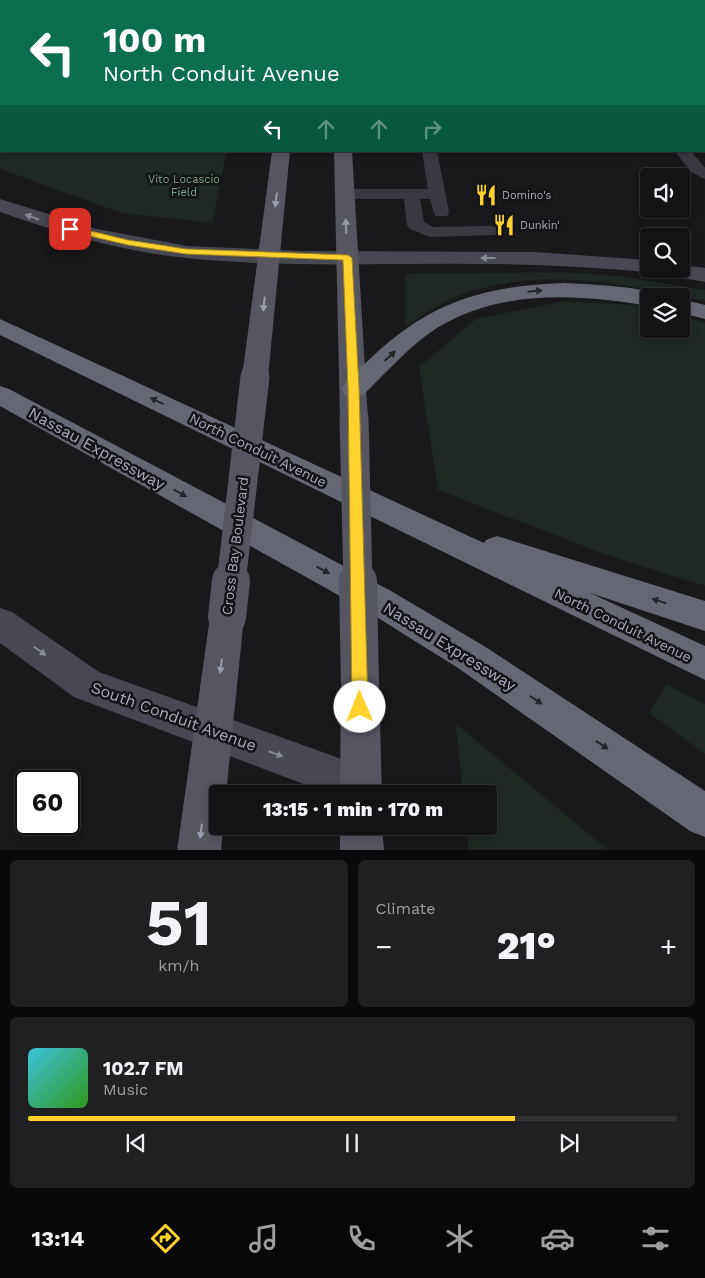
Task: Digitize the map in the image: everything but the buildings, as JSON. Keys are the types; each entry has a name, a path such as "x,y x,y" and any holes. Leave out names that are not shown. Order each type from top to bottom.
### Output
{"highway":[{"path":"354,404 428,324 477,302 518,293 560,289 603,291 640,297"},
{"path":"690,308 705,312"},
{"name":"North Conduit Avenue","path":"0,326 705,664"},
{"name":"Nassau Expressway","path":"0,395 388,606 472,657 705,816"},
{"path":"395,516 705,616"}],"main road":[{"name":"Cross Bay Boulevard","path":"199,850 281,152"},
{"path":"343,152 354,404 361,785"},
{"path":"361,835 362,850"}],"street":[{"path":"0,205 70,229 128,243 186,252 348,258 546,258 596,260 640,265"},
{"path":"690,273 705,275"},
{"name":"South Conduit Avenue","path":"0,623 87,685 213,731 351,785"}],"lane":[{"path":"428,152 441,212"},
{"path":"685,154 696,169 705,174"},
{"path":"345,194 437,194"},
{"path":"412,194 416,225 430,232 490,231"}],"green space":[{"name":"Vito Locascio Field","path":"0,152 227,152 212,223 122,213 0,169"},
{"path":"560,272 619,276 705,290 705,301 690,298 690,288 640,289 582,280 520,281 458,296 437,306 405,326 405,274"},
{"path":"565,301 640,305 640,338 690,338 690,319 705,323 705,586 610,556 438,490 419,367 476,319"},
{"path":"666,684 705,704 705,754 649,713"},
{"path":"456,724 608,850 469,850 467,835 497,835 497,785 462,785"}],"place":[{"name":"Domino's","path":"486,195"},
{"name":"Dunkin'","path":"504,225"}],"route":[{"path":"70,229 128,243 186,252 348,258 354,388 360,707"}]}
